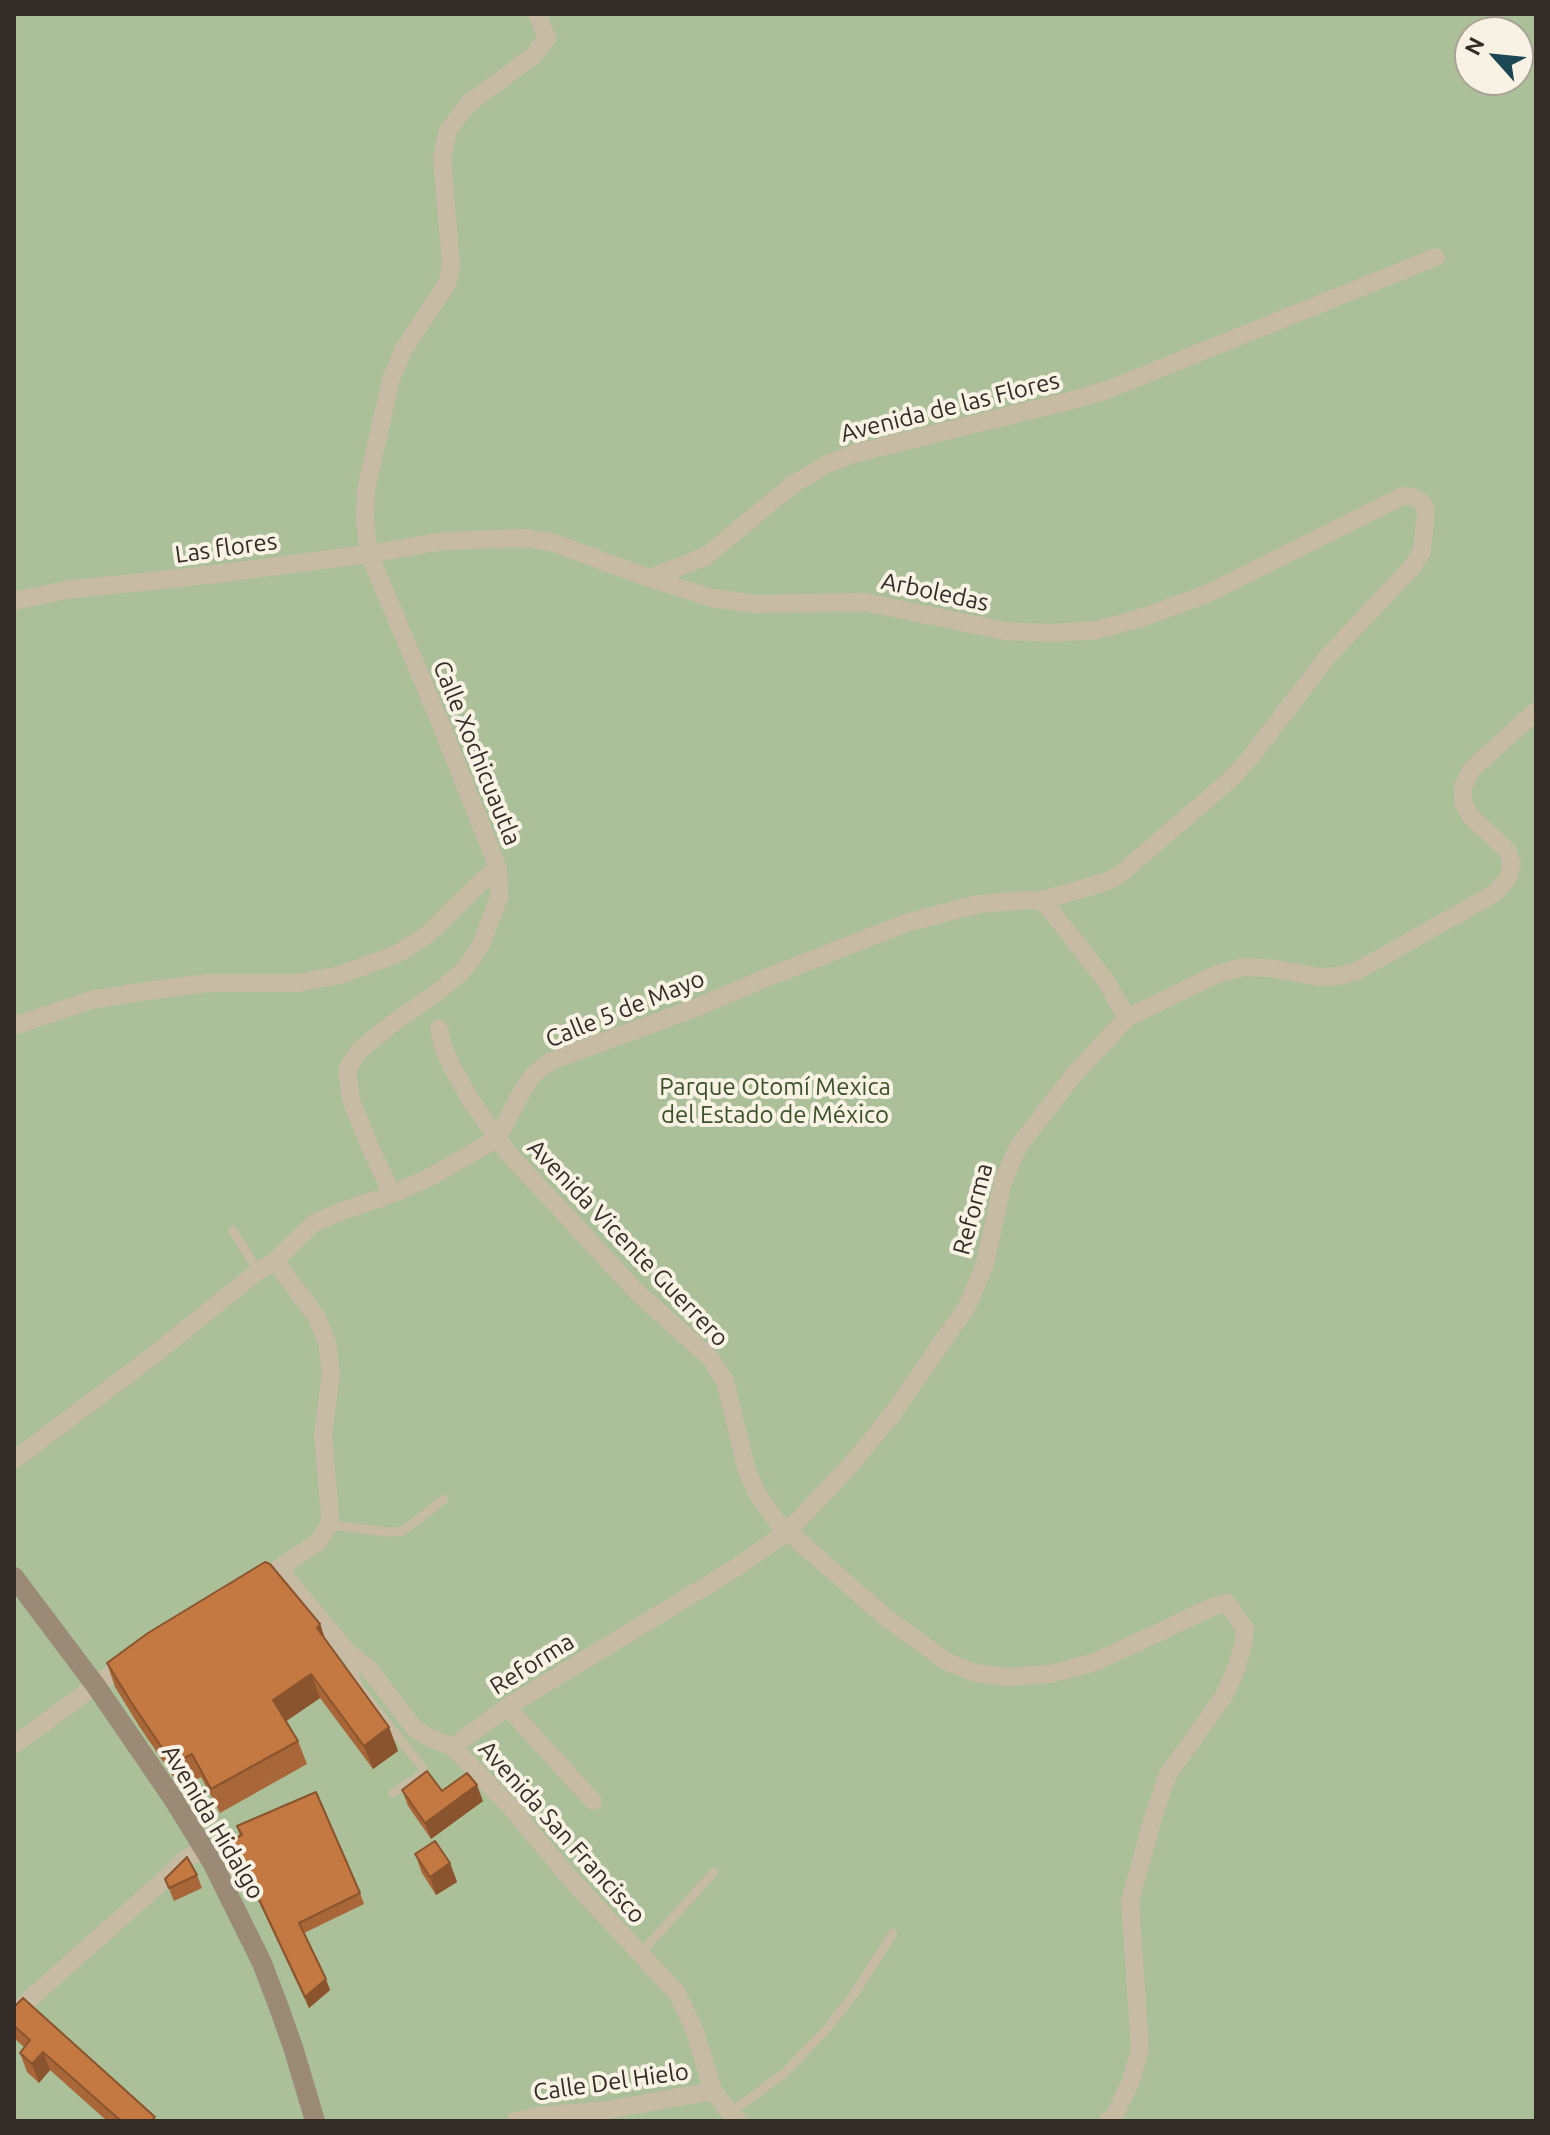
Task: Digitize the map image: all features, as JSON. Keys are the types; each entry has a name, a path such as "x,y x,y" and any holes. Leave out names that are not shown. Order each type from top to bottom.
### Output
{"main road":[{"name":"Avenida Hidalgo","path":"14,1577 96,1686 204,1849 262,1963 293,2047 315,2121"}],"street":[{"name":"Calle Xochicuautla","path":"392,1194 351,1100 347,1071 360,1050 463,971 481,945 496,908 499,897 498,868 369,554 366,490 391,379 404,349 448,282 451,264 442,158 448,131 468,104 533,56 547,38 537,14"},
{"name":"Avenida de las Flores","path":"649,578 705,557 792,485 827,464 856,453 1107,390 1436,257"},
{"name":"Arboledas","path":"649,578 712,598 755,604 864,602 1005,631 1051,633 1097,630 1209,593 1403,496 1422,502 1426,510 1422,551 1413,566 1328,656 1231,779 1118,876 1040,901"},
{"name":"Las flores","path":"14,601 66,590 208,575 444,541 527,538 554,543 649,578"},
{"name":"Reforma","path":"453,1747 507,1707 734,1569 787,1532 848,1468 891,1416 966,1308 985,1264 1003,1181 1018,1147 1072,1077 1127,1018 1217,974 1244,967 1321,977 1357,971 1495,893 1507,879 1512,864 1507,850 1471,817 1463,802 1463,787 1472,769 1536,711"},
{"path":"14,1026 91,1000 140,992 208,983 297,983 339,975 395,955 427,935 498,868"},
{"path":"1040,901 1075,939 1106,981 1127,1018"},
{"name":"Calle 5 de Mayo","path":"497,1139 522,1091 534,1074 551,1061 698,1007 909,922 979,904 1040,901"},
{"name":"Avenida Vicente Guerrero","path":"439,1029 454,1071 497,1139 636,1291 710,1358 725,1381 747,1471 758,1495 777,1522 884,1616 946,1661 975,1673 1007,1677 1050,1674 1095,1662 1199,1612 1227,1603 1245,1629 1235,1672 1222,1699 1168,1774 1153,1818 1130,1901 1140,2050 1130,2083 1115,2114 1108,2121"},
{"path":"14,1460 275,1261 313,1224 428,1178 497,1139"},
{"path":"253,1585 318,1542 329,1525 330,1515 323,1434 331,1374 327,1341 316,1316 275,1261"},
{"name":"Avenida San Francisco","path":"279,1569 346,1650 369,1669 415,1729 453,1747 677,1993 695,2032 713,2091 734,2117"},
{"path":"14,1745 139,1655"},
{"path":"507,1707 593,1801"},
{"path":"14,2016 185,1859 204,1849"},
{"name":"Calle Del Hielo","path":"516,2121 607,2110 713,2091"}],"lane":[{"path":"233,1231 258,1271"},
{"path":"329,1525 403,1531 444,1499"},
{"path":"346,1650 359,1687 424,1773 393,1793"},
{"path":"640,1954 714,1872"},
{"path":"734,2117 782,2075 826,2030 855,1993 893,1933"}],"green space":[{"name":"Parque Otomí Mexica del Estado de México","path":"14,14 1536,14 1536,2121 14,2121"}],"building":[{"path":"265,1562 270,1564 320,1624 317,1628 389,1727 364,1746 311,1674 273,1700 298,1741 211,1789 192,1754 173,1764 107,1663 148,1633"},
{"path":"427,1771 442,1791 467,1773 477,1785 425,1823 402,1790"},
{"path":"316,1792 360,1893 299,1923 326,1979 305,1997 231,1840 242,1835 237,1826"},
{"path":"435,1841 450,1863 430,1877 415,1854"},
{"path":"187,1857 197,1875 169,1888 165,1879"},
{"path":"23,1998 155,2117 151,2121 121,2121 43,2052 32,2064 20,2053 30,2040 14,2026 14,2007"}]}
